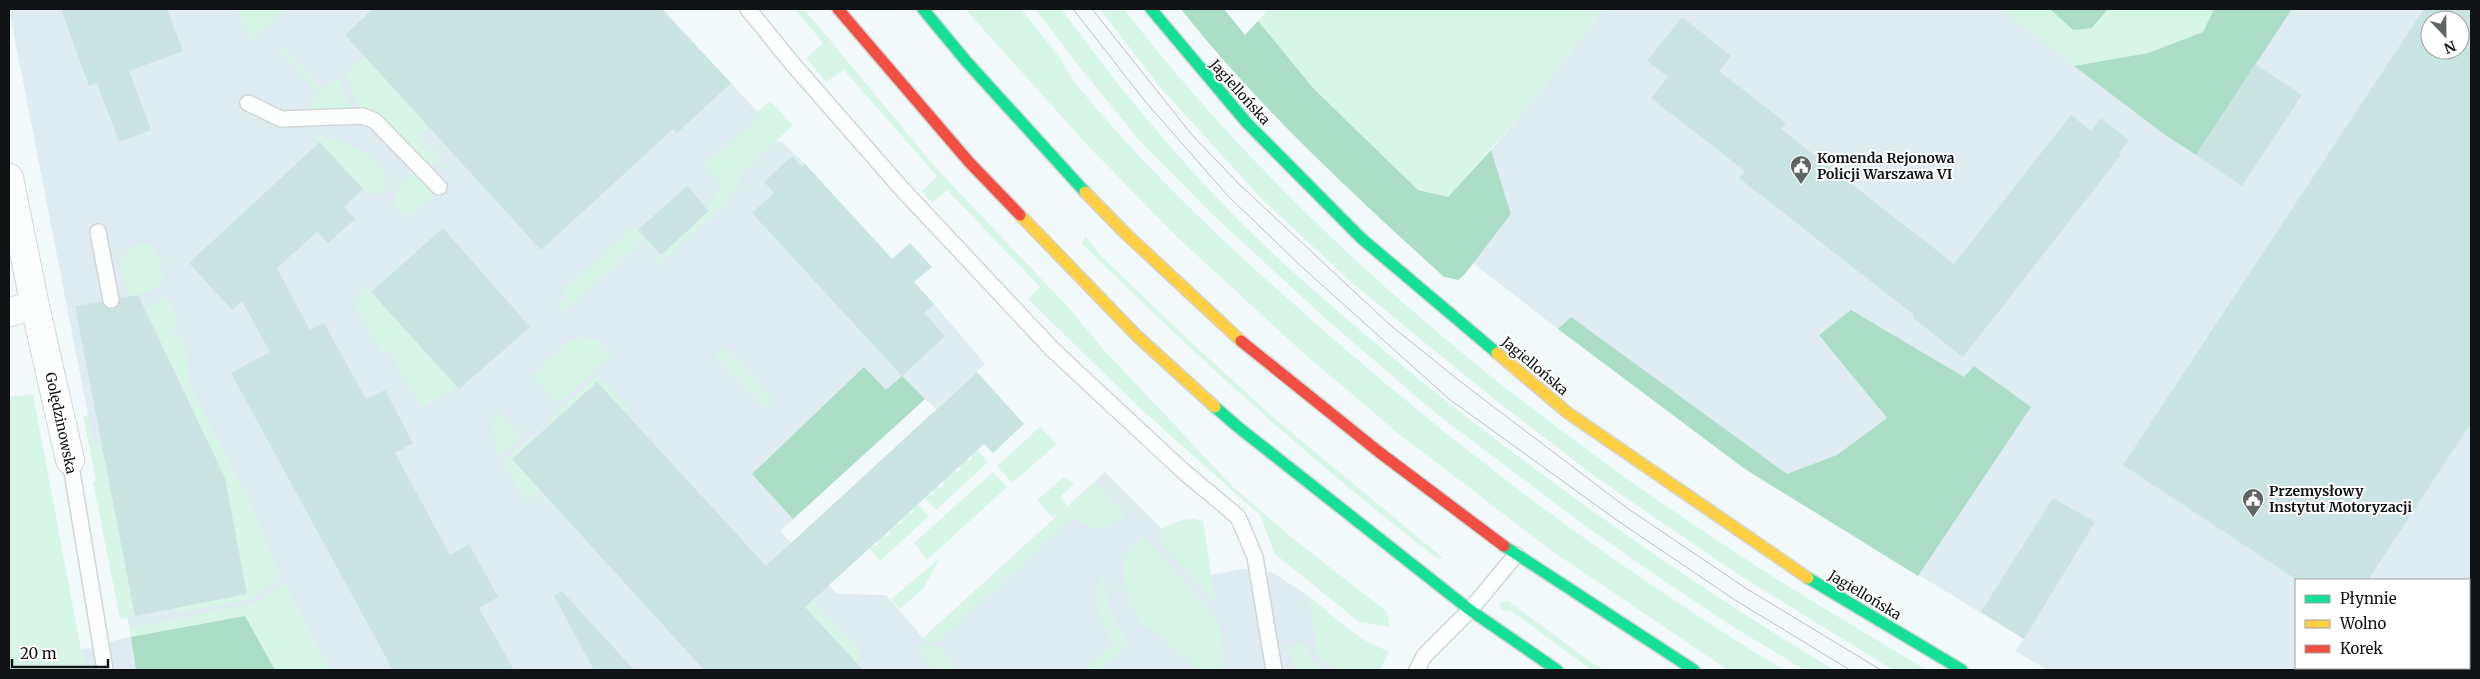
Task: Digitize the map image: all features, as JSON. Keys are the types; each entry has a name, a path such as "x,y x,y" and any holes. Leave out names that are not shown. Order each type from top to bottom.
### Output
{"main road":[{"path":"838,9 969,162 1137,336 1238,427 1470,610 1557,670"},
{"path":"923,9 966,61 1053,158 1189,294 1248,347 1379,452 1516,555 1694,670"},
{"name":"Jagiellońska","path":"1151,9 1180,46 1247,123 1361,238 1568,413 1819,586 1962,670"}],"street":[{"name":"Golędzinowska","path":"9,178 22,309 70,460"}],"lane":[{"path":"748,9 791,62 902,189 1053,350 1170,459 1238,517 1255,558 1274,670"},
{"path":"248,103 281,119 362,116 375,120 439,187"},
{"path":"98,232 111,300"},
{"name":"Golędzinowska","path":"70,460 105,670"},
{"path":"1417,670 1424,656 1470,610 1516,555"}],"shaded area":[{"path":"9,9 236,9 253,39 287,9 663,9 772,128 777,141 783,143 805,164 934,304 985,364 936,409 925,399 780,531 837,594 886,595 923,638 1105,472 1162,529 1184,520 1194,519 1203,521 1211,575 1242,569 1273,573 1310,597 1318,655 1336,670 331,670 284,584 245,616 275,670 85,670 81,650 131,636"},
{"path":"1604,9 2000,9 2165,135 2195,155 2292,9 2471,9 2471,670 2048,670 2015,651 2024,639 1745,469 1473,263 1511,214 1491,150 1535,99"}],"green space":[{"path":"236,9 287,9 253,40"},
{"path":"795,9 804,9 938,170 1069,308 1103,349 1233,487 1295,540 1387,612 1390,627 1359,622 1274,553 1261,516 1142,410 1028,299 1040,287 947,190 932,203 922,191 937,176 844,70 826,82 806,58 823,43"},
{"path":"965,9 1021,9 1059,57 1075,83 1130,147 1159,177 1250,265 1369,369 1483,462 1600,549 1661,591 1784,670 1728,670 1555,553 1400,435 1300,350 1177,237 1090,148"},
{"path":"1035,9 1061,9 1148,121 1229,211 1309,286 1421,381 1521,459 1674,568 1834,670 1804,670 1732,626 1587,527 1433,411 1326,319 1214,216 1138,139"},
{"path":"1100,9 1124,9 1190,90 1260,167 1334,240 1412,310 1492,377 1575,441 1660,502 1769,574 1927,670 1893,670 1739,575 1597,478 1489,395 1352,283 1259,196 1159,86"},
{"path":"1181,9 1224,9 1245,35 1258,21 1314,89 1418,190 1448,197 1491,150 1511,214 1465,274 1458,280 1444,277 1340,181 1274,115 1242,81"},
{"path":"1269,9 1604,9 1535,99 1448,197 1418,190 1314,89 1258,21"},
{"path":"2000,9 2050,9 2092,28 2108,9 2214,9 2203,32 2148,53 2074,66"},
{"path":"2050,9 2108,9 2092,28 2073,30"},
{"path":"2214,9 2292,9 2196,155 2165,135 2074,66 2148,53 2203,32"},
{"path":"285,48 324,91 338,78 351,107 356,124 322,124 309,119 303,114 319,95 280,52"},
{"path":"365,56 430,128 420,136 455,178 444,168 432,163 419,162 405,165 376,132 364,125 360,106 345,74"},
{"path":"770,101 793,125 746,169 725,204 660,265 655,260 710,211 708,208 721,185 704,165 760,116 757,112"},
{"path":"312,134 337,140 362,151 376,161 384,174 383,191 375,195 363,189"},
{"path":"414,173 434,195 407,219 394,204 397,189"},
{"path":"634,226 645,238 564,313 557,305 568,296 563,291"},
{"path":"1085,236 1103,258 1273,417 1443,558 1438,559 1391,522 1255,407 1082,244"},
{"path":"148,244 158,257 163,284 139,296 131,296 124,282 122,283 120,263 131,249"},
{"path":"362,282 458,387 421,408 389,349 382,352 355,307 359,305 357,300 361,299 359,295"},
{"path":"168,297 178,323 173,326 172,330 177,335 182,333 185,339 190,387 248,496 280,577 255,598 176,613 175,608 247,594 225,478 145,308"},
{"path":"1851,310 1964,377 1974,366 2031,407 1918,576 1745,469 1558,329 1571,317 1787,474 1837,455 1887,418 1819,335"},
{"path":"578,337 598,340 612,355 558,404 531,376 567,343"},
{"path":"725,347 775,400 766,408 715,356"},
{"path":"864,367 886,390 902,376 925,399 793,519 752,474"},
{"path":"598,375 630,408 626,414 597,382 551,423 548,420"},
{"path":"33,394 85,670 9,670 9,397"},
{"path":"496,410 522,437 500,457 494,434"},
{"path":"88,415 95,448 102,447 135,616 120,619 93,482 96,481 83,416"},
{"path":"1040,427 1057,444 1012,483 997,466"},
{"path":"534,434 537,437 512,459 540,490 525,502 503,462"},
{"path":"976,449 988,462 936,510 924,497 934,493 932,490 937,485 940,488 944,484 942,481 955,469 957,472 961,469 959,466 966,459 969,461 972,458 970,455"},
{"path":"993,472 1007,487 927,560 914,543"},
{"path":"1064,477 1074,484 1060,497 1067,506 1053,518 1037,500"},
{"path":"1095,482 1126,516 1106,527 1100,528 1088,526 1074,517 938,642 922,640"},
{"path":"917,504 929,516 880,561 869,548 879,544 876,541 884,534 887,537 890,533 888,530 897,522 899,525 903,521 901,518 908,512 910,514 914,511 912,508"},
{"path":"1194,519 1203,521 1215,603 1158,539 1162,529 1178,521"},
{"path":"1144,536 1218,620 1224,656 1221,670 1197,670 1185,656 1182,659 1162,637 1142,624 1128,601 1123,569 1124,561 1129,551"},
{"path":"940,558 923,589 900,609 891,599"},
{"path":"1102,577 1104,577 1106,595 1111,612 1119,628 1130,643 1099,670 1083,670 1113,643 1098,610 1096,593"},
{"path":"284,583 331,670 275,670 244,616 131,637 129,628 257,603"},
{"path":"809,595 858,649 860,657 856,663 797,598"},
{"path":"1310,597 1357,635 1389,651 1381,669 1336,670 1318,655"},
{"path":"1508,601 1604,670 1592,670 1511,611 1502,610 1499,603"},
{"path":"245,616 275,670 136,670 131,637"},
{"path":"1306,643 1312,661 1324,670 1297,670 1287,647"},
{"path":"920,645 937,646 959,670 934,670 917,652 920,649"}],"building":[{"path":"61,9 167,9 183,51 129,71 151,130 119,142 97,83 89,86"},
{"path":"373,9 661,9 731,83 677,133 673,129 541,250 345,35"},
{"path":"2424,9 2471,9 2471,423 2369,579 2295,579 2123,465 2420,15 2420,60 2470,60 2470,10"},
{"name":"Komenda Rejonowa Policji Warszawa VI","path":"1682,17 1731,56 1719,71 1786,123 1781,129 1954,264 2071,115 2091,131 2101,118 2129,140 2119,153 2121,155 1963,357 1913,318 1914,315 1739,178 1745,171 1651,98 1668,77 1647,61"},
{"path":"2255,64 2302,95 2242,186 2196,155"},
{"path":"320,142 363,189 344,207 355,219 328,243 317,232 277,268 310,330 324,323 366,399 385,390 413,443 395,453 450,555 469,544 498,597 479,608 514,670 393,670 231,373 270,352 242,301 232,310 189,263"},
{"path":"792,156 802,167 805,164 892,259 910,243 932,267 914,282 934,304 924,313 945,336 902,376 752,213 774,193 764,182"},
{"path":"687,186 709,211 661,255 638,230"},
{"path":"443,228 530,327 459,389 371,292"},
{"path":"138,295 225,478 247,594 135,616 75,306 102,302 104,306 112,309 117,307 120,298"},
{"path":"977,372 1024,424 993,453 984,444 805,607 863,670 704,670 512,459 597,382 766,566"},
{"path":"2053,498 2095,522 2024,639 1981,612"},
{"path":"562,591 634,670 594,670 554,596"}],"tram line":[{"path":"1073,9 1144,100 1228,196 1303,268 1449,399 1618,521 1735,600 1850,670"},
{"path":"1092,9 1192,135 1239,184 1389,324 1457,379 1627,508 1747,589 1881,670"}],"traffic: fast":[{"path":"923,9 966,61 1085,192"},
{"path":"1151,9 1247,123 1361,238 1497,353"},
{"path":"1215,407 1470,610 1557,670"},
{"path":"1504,546 1694,670"},
{"path":"1808,578 1962,670"}],"traffic: slow":[{"path":"1085,192 1125,233 1241,341"},
{"path":"1020,215 1137,336 1215,407"},
{"path":"1497,353 1568,413 1808,578"}],"traffic: jam":[{"path":"838,9 969,162 1020,215"},
{"path":"1241,341 1379,452 1504,546"}],"place":[{"name":"Komenda Rejonowa Policji Warszawa VI","path":"1801,185"},
{"name":"Przemysłowy Instytut Motoryzacji","path":"2253,518"}]}
